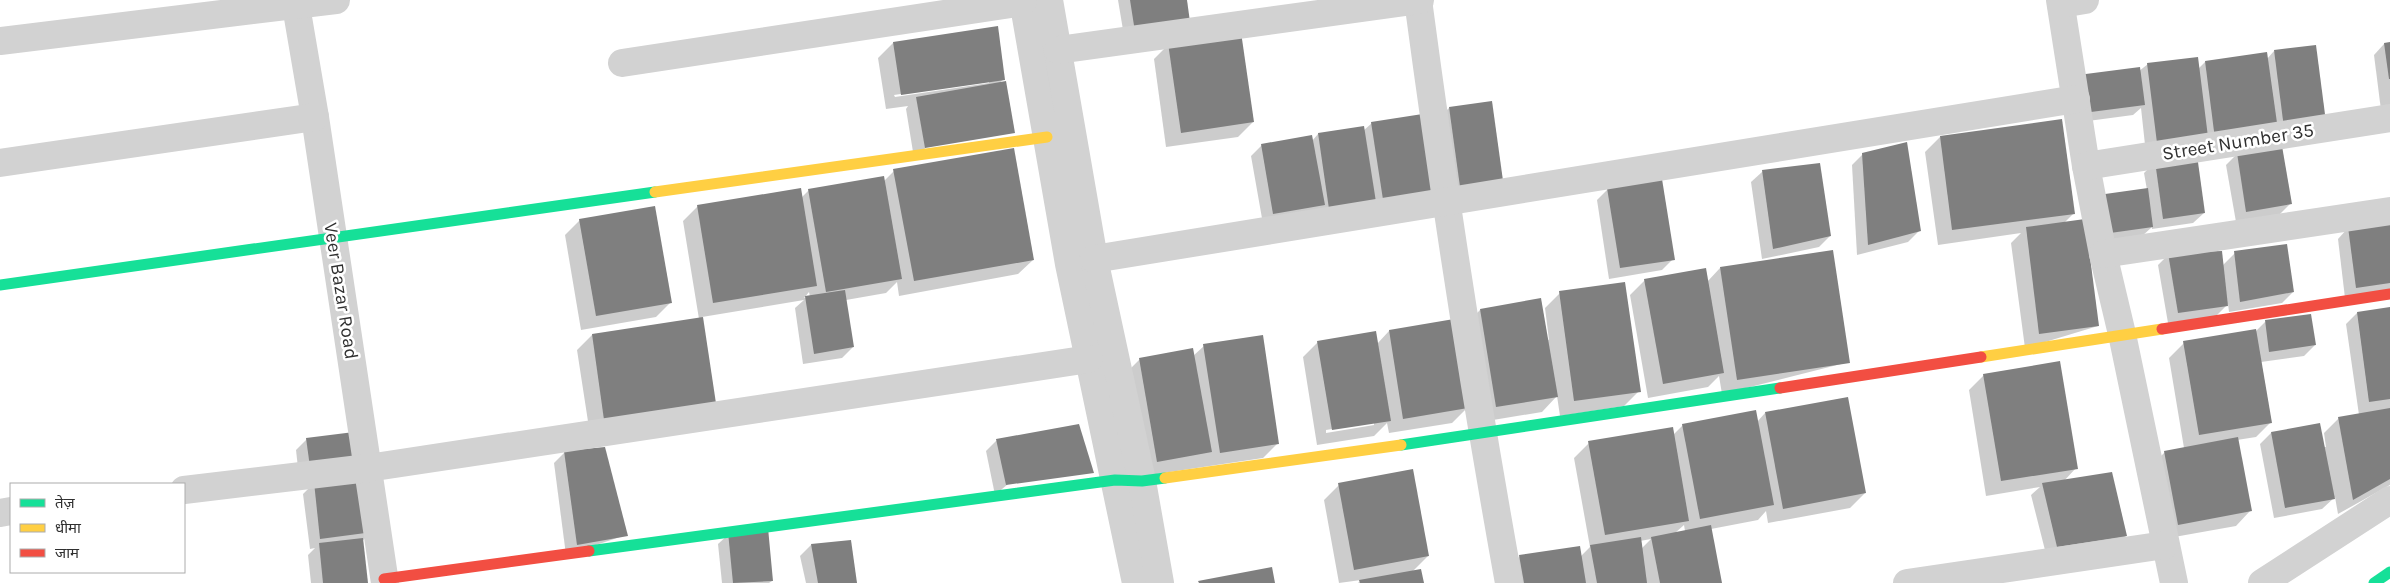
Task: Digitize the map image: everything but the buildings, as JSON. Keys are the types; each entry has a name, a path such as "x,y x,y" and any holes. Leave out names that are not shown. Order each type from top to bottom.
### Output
{"street":[{"path":"0,41 295,3 336,0"},
{"path":"1058,50 1419,0 1445,203 1482,432 1509,583"},
{"path":"1031,1 1058,50 1094,259 1142,481 1160,583"},
{"path":"622,63 1031,1"},
{"path":"1031,1 1047,137 1068,264 1136,583"},
{"path":"2069,1 2076,98 2086,166 2103,254 2122,334 2174,583"},
{"name":"Veer Bazar Road","path":"295,3 316,117 385,581"},
{"path":"1094,259 1445,203 2076,98"},
{"path":"0,163 316,117"},
{"name":"Street Number 35","path":"2086,166 2390,118"},
{"path":"0,285 1047,137"},
{"path":"2103,254 2390,211"},
{"path":"385,581 1115,480 1142,481 1482,432 2390,294"},
{"path":"185,490 368,468 1089,359"},
{"path":"2262,583 2390,500"},
{"path":"1907,583 2165,545"},
{"path":"2374,583 2390,572"}],"traffic: fast":[{"path":"0,285 655,192"},
{"path":"1401,445 1780,388"},
{"path":"589,551 1115,480 1142,481 1165,478"},
{"path":"2374,583 2390,572"}],"traffic: slow":[{"path":"655,192 1047,137"},
{"path":"1981,357 2162,329"},
{"path":"1165,478 1401,445"}],"traffic: jam":[{"path":"2162,329 2390,294"},
{"path":"1780,388 1981,357"},
{"path":"384,579 589,551"}]}
